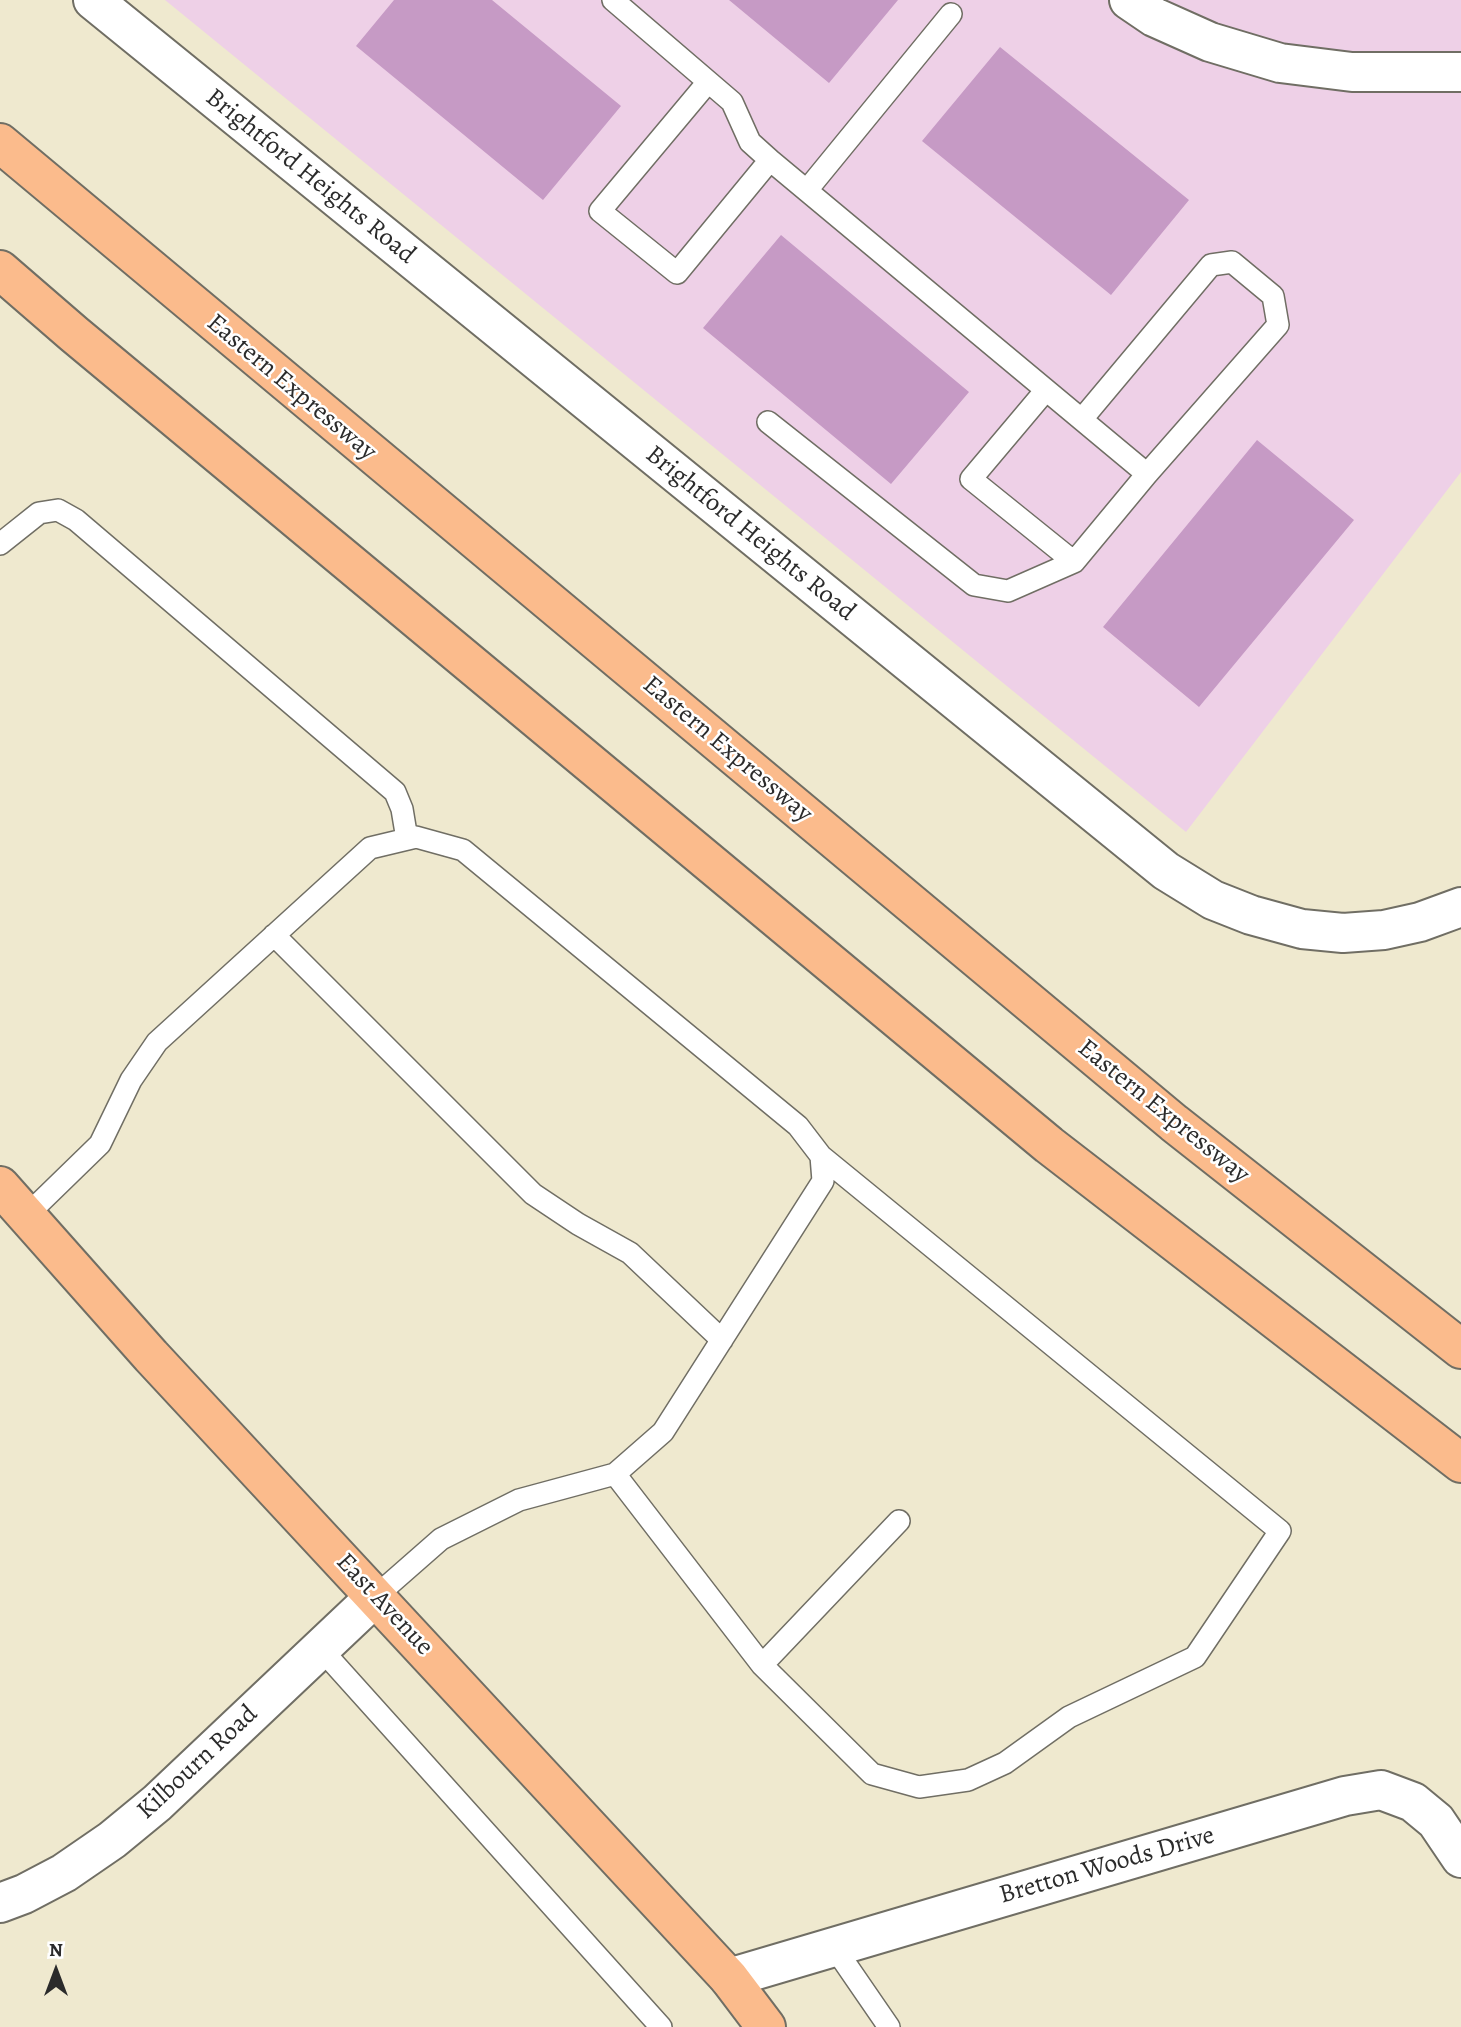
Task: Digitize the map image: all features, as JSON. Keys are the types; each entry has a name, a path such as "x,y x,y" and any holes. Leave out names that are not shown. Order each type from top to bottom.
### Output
{"main road":[{"name":"Eastern Expressway","path":"0,143 1174,1123 1461,1349"},
{"path":"0,270 1049,1145 1461,1463"},
{"name":"East Avenue","path":"0,1186 151,1356 729,1978 766,2027"}],"street":[{"name":"Brightford Heights Road","path":"93,0 1166,871 1213,900 1251,915 1302,929 1343,933 1384,930 1420,922 1461,907"},
{"path":"1129,0 1154,17 1210,42 1280,63 1352,72 1461,72"},
{"name":"Kilbourn Road","path":"0,1903 64,1873 112,1840 157,1803 376,1596"},
{"name":"Bretton Woods Drive","path":"729,1978 1345,1796 1381,1790 1413,1802 1436,1821 1461,1858"}],"lane":[{"path":"613,0 732,102 750,142 770,160 1147,474"},
{"path":"807,190 951,14"},
{"path":"708,82 600,211 677,273 770,160"},
{"path":"768,422 974,585 1008,591 1074,562 1278,325 1273,296 1232,262 1211,265 1082,419"},
{"path":"1046,390 971,479 1074,562"},
{"path":"0,544 39,513 58,510 76,520 395,792 402,808 407,839"},
{"path":"26,1216 100,1144 131,1080 157,1042 370,848 416,837 463,850 797,1126 821,1156 1280,1531 1195,1657 1069,1717 1005,1763 968,1780 919,1787 872,1774 762,1665 615,1474"},
{"path":"274,935 533,1194 578,1224 630,1253 722,1340"},
{"path":"376,1596 441,1539 519,1500 615,1474 663,1432 823,1181 821,1156"},
{"path":"762,1665 899,1521"},
{"path":"321,1649 661,2027"},
{"path":"834,1947 889,2027"}],"shaded area":[{"path":"165,0 1461,0 1461,472 1186,832"}],"building":[{"path":"394,0 492,0 621,106 543,200 356,46"},
{"path":"729,0 898,0 829,83"},
{"path":"1000,47 1189,200 1111,295 922,141"},
{"path":"781,235 969,392 891,484 703,328"},
{"path":"1257,440 1354,520 1199,707 1103,627"}]}
